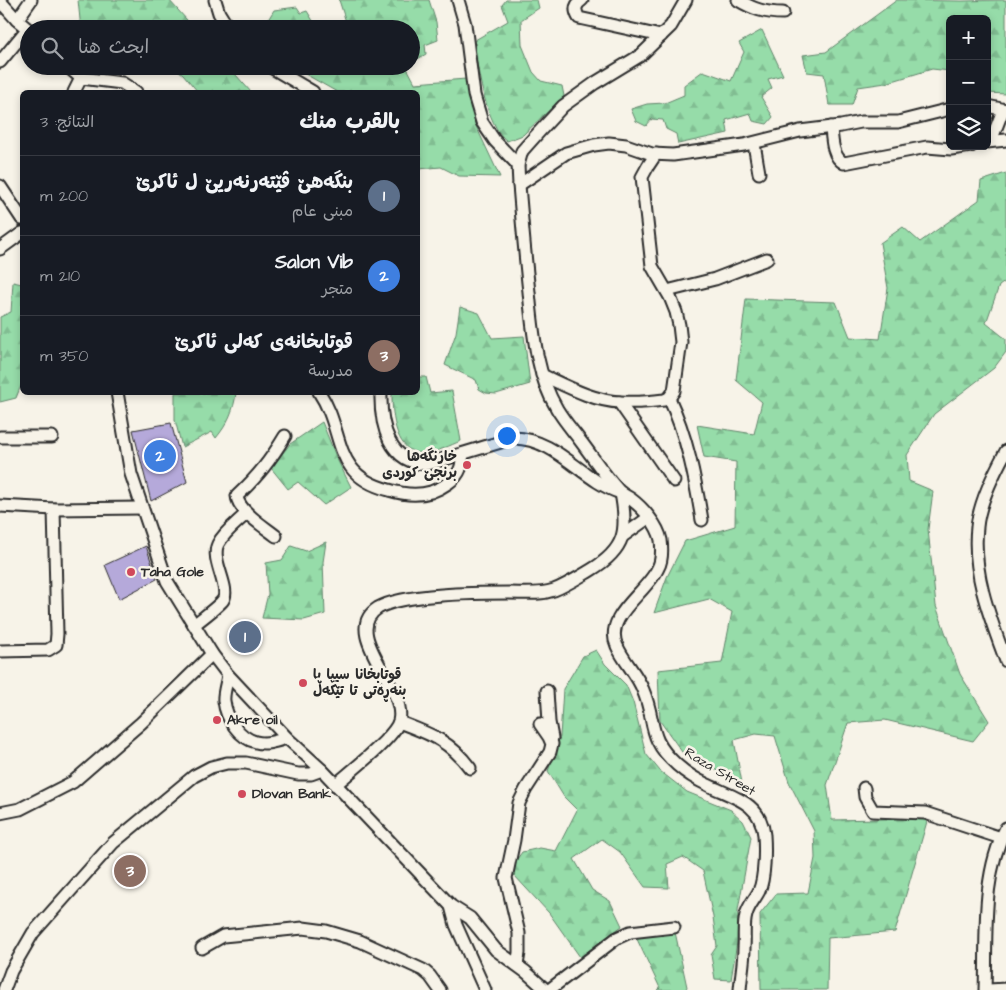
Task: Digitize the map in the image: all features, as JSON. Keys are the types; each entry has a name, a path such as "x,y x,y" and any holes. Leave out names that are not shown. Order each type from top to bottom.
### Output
{"street":[{"path":"17,20 31,0"},
{"path":"215,0 223,20"},
{"path":"458,0 466,24 474,95 482,122 495,141 518,165"},
{"path":"582,0 578,3 576,9 579,18 662,36"},
{"path":"623,536 625,511 621,493 557,410 542,375 535,344 530,306 518,165 522,151 564,106 595,83 641,55 671,26 686,0"},
{"path":"738,0 750,8 768,13 782,13"},
{"path":"0,1 20,22"},
{"path":"0,62 20,38"},
{"path":"78,75 81,78 122,83 133,90"},
{"path":"284,75 310,90"},
{"path":"75,90 81,78"},
{"path":"991,107 1005,110 991,138"},
{"path":"519,185 566,153 609,143 626,145 656,154 673,155 754,144 800,131 861,122 898,122 946,110"},
{"path":"831,127 836,155 844,163 927,147 946,149"},
{"path":"991,142 1006,140"},
{"path":"754,144 759,173"},
{"path":"542,375 605,400 619,402 664,400 669,398 674,391 681,342 676,312 652,266 642,177 656,154"},
{"path":"0,186 20,216"},
{"path":"0,249 20,234"},
{"path":"666,291 714,279 767,260"},
{"path":"118,395 131,474 166,581 212,654 228,675 287,738 336,784 451,906 470,918 496,950 548,990 623,935 630,932 674,927"},
{"path":"320,395 329,412 342,454 349,465 356,474 380,488 410,494 429,492 443,487 452,480 460,469 463,454"},
{"path":"380,395 382,417 392,445 398,454 407,461 417,464 428,464 514,438 528,438 545,445 608,489 621,493"},
{"path":"669,398 681,424 702,520"},
{"path":"619,402 674,481"},
{"path":"276,536 247,513 237,500 237,496 270,461 285,436"},
{"path":"0,437 52,438"},
{"path":"1006,451 996,469 984,501 977,524 976,549 978,575 1006,661"},
{"name":"Raza Street","path":"621,493 630,498 648,518 660,539 659,567 646,586 619,617 614,628 614,638 617,647 644,690 656,742 664,753 690,775 709,786 736,796 748,805 760,821 764,834 762,880 745,917 740,990"},
{"path":"0,506 54,509 142,508"},
{"path":"0,651 48,650 56,645 54,509"},
{"path":"194,624 223,600 225,593 216,554 217,546 222,537 247,513"},
{"path":"336,784 388,738 399,722 398,700 368,642 366,626 370,615 389,602 413,598 488,593 537,593 554,590 609,558 623,536 648,518"},
{"path":"0,813 20,809 73,782 141,723 212,654"},
{"path":"228,675 224,699 228,716 243,735 256,742 267,743 287,738"},
{"path":"517,966 519,933 506,878 519,803 530,782 550,752 552,744 547,691"},
{"path":"399,722 438,738 459,753 470,768"},
{"path":"540,724 552,744"},
{"path":"4,990 11,971 33,933 106,850 194,776 212,767 227,763 246,763 298,774 311,774 322,770"},
{"path":"864,788 865,797 873,810 925,813 1003,833 991,867 989,886 987,990 1006,989"},
{"path":"451,906 456,925 485,990"},
{"path":"202,948 223,936 303,928 326,931 360,940 422,970 430,976 440,990"}],"green space":[{"path":"78,0 169,0 187,20 80,20"},
{"path":"339,0 429,0 436,22 438,40 425,45 426,54 420,58 420,20 345,20"},
{"path":"506,0 537,0 539,8 521,20 522,45 533,72 541,81 562,86 564,96 523,135 507,141 500,134 488,109 477,64 475,40 508,21 502,5"},
{"path":"897,0 1006,0 1006,94 991,93 991,15 946,15 946,71 932,69 886,83 858,87 852,105 829,105 824,74 807,72 803,55 826,52"},
{"path":"297,7 301,13 307,11 312,20 268,20 274,10"},
{"path":"762,30 783,75 768,79 772,88 761,97 773,117 767,124 753,121 750,113 726,120 728,133 678,144 676,134 666,129 663,120 652,119 646,126 636,121 631,109 647,104 665,103 684,95 684,85 703,71 731,81 744,52 739,43"},
{"path":"184,75 236,75 249,90 196,90"},
{"path":"307,75 411,75 415,83 466,79 475,124 500,177 459,176 441,167 420,169 420,90 333,90"},
{"path":"1006,173 1006,281 999,286 986,323 1006,339 1006,352 994,368 934,414 907,455 909,481 933,491 928,529 936,606 960,674 989,721 973,741 885,720 848,723 827,785 832,820 928,818 895,932 828,938 827,990 761,990 760,914 776,894 808,893 815,858 814,831 789,782 775,736 756,734 734,740 742,783 682,752 660,721 658,670 722,663 732,612 709,599 654,613 667,577 685,541 735,526 736,462 704,457 697,425 754,434 762,402 736,380 746,299 836,302 850,337 880,339 888,288 880,243 903,227 920,242 979,200 981,181"},
{"path":"13,282 20,284 20,388 16,398 0,402 0,317 11,312"},
{"path":"460,307 479,313 492,338 524,336 530,384 496,394 486,393 479,389 476,380 445,365 456,333"},
{"path":"420,377 426,377 430,393 452,391 461,441 440,450 427,453 416,452 402,442 393,412 392,395 420,395"},
{"path":"175,395 236,395 229,417 216,438 212,432 182,447 175,420"},
{"path":"322,422 351,487 324,505 298,482 288,489 271,468 290,444"},
{"path":"326,542 323,562 325,614 304,620 262,618 268,594 266,563 282,560 291,546 306,551"},
{"path":"596,650 605,664 626,685 633,702 646,754 660,771 687,792 731,810 743,821 751,837 738,910 737,942 731,980 715,979 711,955 717,946 703,871 683,857 667,864 669,888 645,887 620,852 602,839 574,859 592,890 610,901 622,926 580,957 549,913 514,875 515,862 522,852 540,848 556,851 577,810 564,797 548,771 560,737 563,689 583,656"},
{"path":"675,932 687,987 685,990 658,990 660,988 636,937"}],"building":[{"path":"171,423 187,482 151,501 133,430"},
{"name":"Taha Gole","path":"146,546 157,579 119,599 105,565"}],"place":[{"name":"Salon Vib","path":"160,456"},
{"name":"خارنگەها برنجێ کوردی","path":"467,465"},
{"name":"Taha Gole","path":"131,572"},
{"name":"بنگەهێ ڤێتەرنەریێ ل ئاکرێ","path":"245,637"},
{"name":"قوتابخانا سیپا یا بنەڕەتی تا تێکەڵ","path":"303,683"},
{"name":"Akre oil","path":"217,720"},
{"name":"Dlovan Bank","path":"242,794"},
{"name":"قوتابخانەی کەلی ئاکرێ","path":"130,871"}]}
